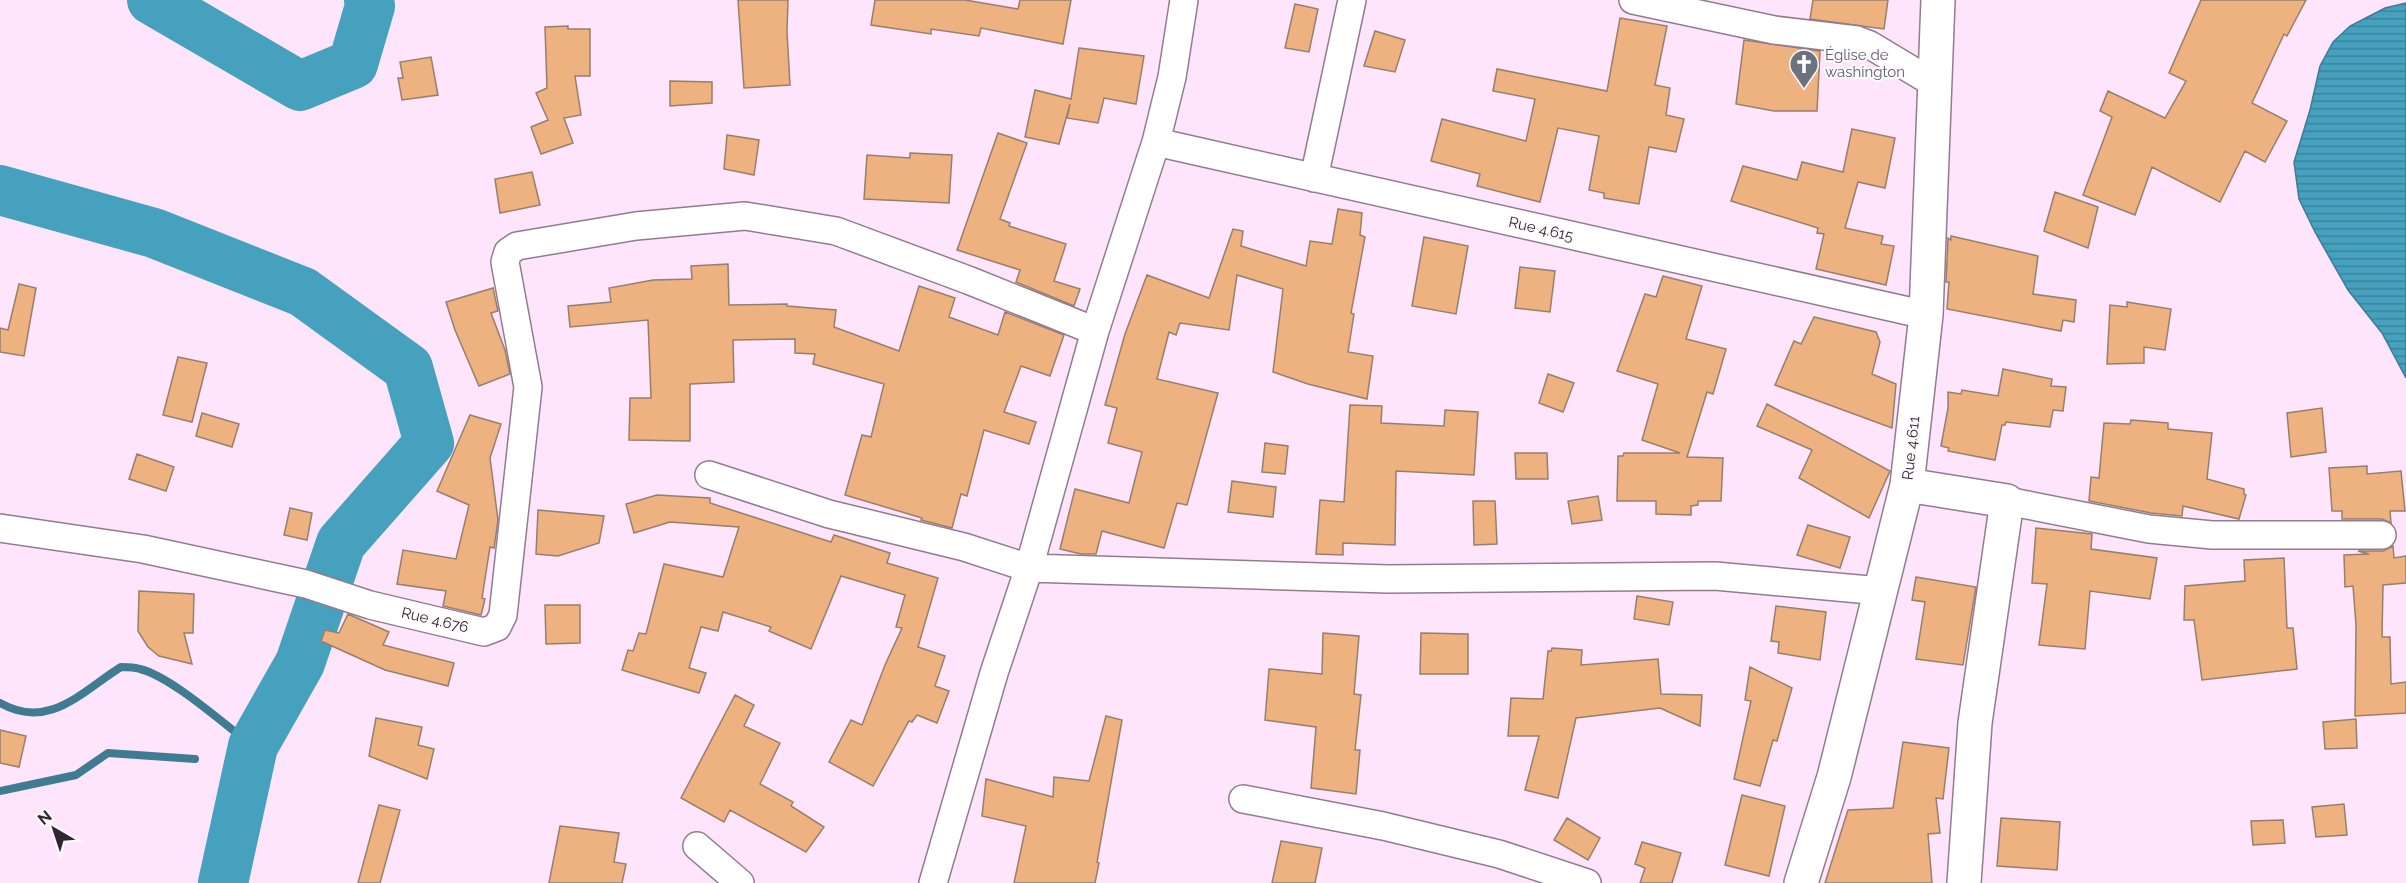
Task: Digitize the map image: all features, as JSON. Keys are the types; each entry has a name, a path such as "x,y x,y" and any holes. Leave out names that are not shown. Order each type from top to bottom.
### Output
{"street":[{"path":"933,883 994,673 1029,568 1095,331 1156,142 1172,76 1184,0"},
{"path":"1314,178 1352,0"},
{"path":"1632,0 1774,30 1857,40 1870,45 1935,84"},
{"name":"Rue 4.611","path":"1801,883 1834,777 1907,485 1926,315 1938,0"},
{"name":"Rue 4.615","path":"1156,142 1926,315"},
{"name":"Rue 4.676","path":"0,528 143,549 306,584 370,605 484,632 497,627 503,615 528,387 505,262 508,252 517,246 636,226 745,216 836,231 968,280 1095,331"},
{"path":"709,476 829,514 964,547 1029,568 1388,579 1715,576 1881,591"},
{"path":"1907,485 2007,501 2149,529 2212,536 2382,535"},
{"path":"1964,883 1975,723 2007,501"},
{"path":"1243,799 1383,826 1499,854 1587,883"},
{"path":"697,846 740,883"}],"water":[{"path":"2406,3 2406,378 2382,333 2348,290 2315,232 2299,199 2294,162 2310,110 2320,66 2333,42 2350,26 2385,8"}],"building":[{"path":"738,0 788,0 790,85 744,88"},
{"path":"875,0 965,0 1018,9 1020,0 1071,0 1063,44 981,28 979,36 931,29 931,34 871,25"},
{"path":"1813,0 1888,0 1884,29 1810,19"},
{"path":"2201,0 2306,0 2287,36 2284,34 2252,103 2287,121 2265,162 2245,151 2220,202 2152,167 2135,215 2083,195 2112,117 2100,111 2108,91 2165,118 2186,81 2169,73"},
{"path":"1295,4 1318,9 1309,52 1285,48"},
{"path":"1620,18 1667,26 1655,85 1670,88 1666,115 1684,119 1676,152 1649,147 1639,204 1604,198 1604,193 1589,190 1599,136 1558,128 1540,202 1477,186 1480,174 1431,161 1442,119 1526,141 1535,99 1493,91 1497,69 1607,91"},
{"path":"568,26 568,29 590,29 590,76 575,76 581,115 564,118 573,143 541,154 531,127 548,120 536,93 547,88 545,27"},
{"path":"1375,31 1405,40 1395,72 1364,66"},
{"path":"1744,40 1820,51 1817,111 1774,111 1736,104"},
{"path":"1079,48 1144,56 1136,104 1104,98 1098,123 1067,118 1070,104 1059,144 1025,137 1035,90 1071,99"},
{"path":"431,57 438,95 402,100 398,78 403,78 400,62"},
{"path":"670,81 712,82 712,103 670,106"},
{"path":"1852,129 1895,138 1885,188 1858,182 1845,228 1883,236 1881,244 1894,246 1886,285 1816,269 1824,234 1817,233 1818,228 1731,201 1743,166 1797,180 1802,162 1843,172"},
{"path":"998,133 1027,143 1000,219 1010,223 1009,226 1066,244 1054,281 1080,289 1074,306 1016,282 1020,270 957,250"},
{"path":"727,135 759,140 754,175 724,169"},
{"path":"910,153 952,155 949,203 864,199 867,155 910,158"},
{"path":"532,172 540,205 500,213 495,179"},
{"path":"2055,192 2098,207 2088,248 2044,231"},
{"path":"1338,209 1362,213 1360,235 1365,237 1351,313 1354,314 1348,352 1373,356 1367,399 1308,384 1273,372 1283,289 1237,275 1229,330 1180,323 1176,335 1169,332 1157,379 1218,393 1187,505 1177,503 1164,548 1102,531 1096,554 1081,554 1060,549 1075,489 1129,503 1142,452 1108,443 1117,408 1105,405 1125,334 1147,275 1209,298 1233,229 1243,231 1241,246 1306,266 1310,241 1332,244"},
{"path":"1951,236 2038,256 2033,294 2076,300 2074,322 2063,320 2061,331 1947,309 1948,238 1951,240"},
{"path":"1424,237 1468,246 1456,314 1412,306"},
{"path":"728,264 729,305 787,304 787,306 836,310 834,327 899,351 919,286 955,298 949,317 998,335 1005,312 1064,335 1050,376 1021,366 1004,412 1036,422 1029,444 984,430 967,496 961,494 952,528 845,495 862,435 871,437 884,384 813,364 815,354 795,353 795,339 733,340 734,382 690,384 690,441 629,440 630,398 651,398 648,320 570,327 568,306 611,302 609,288 653,280 692,279 691,266"},
{"path":"1520,267 1555,271 1550,312 1515,308"},
{"path":"1663,276 1702,286 1686,339 1726,349 1713,394 1707,392 1687,457 1723,458 1721,501 1698,501 1698,505 1691,506 1691,515 1656,514 1656,501 1617,501 1618,456 1623,456 1624,453 1680,453 1642,440 1658,384 1617,371 1645,294 1656,297"},
{"path":"19,284 36,288 24,356 0,352 0,328 8,330"},
{"path":"493,288 498,311 491,313 505,350 510,374 479,386 455,330 446,302"},
{"path":"2127,302 2171,309 2165,350 2144,347 2144,363 2107,364 2110,305 2127,307"},
{"path":"1814,317 1876,332 1880,342 1872,374 1896,384 1892,428 1775,385 1794,341 1801,344"},
{"path":"178,357 207,363 192,422 163,415"},
{"path":"2003,369 2052,379 2051,386 2066,387 2063,411 2053,410 2050,427 2006,422 2002,425 1995,460 1948,451 1949,448 1941,446 1948,408 1948,392 1961,394 1962,390 1998,396"},
{"path":"1548,374 1574,383 1563,412 1539,403"},
{"path":"1767,404 1890,471 1869,518 1799,478 1812,450 1757,426"},
{"path":"1350,405 1382,406 1381,423 1444,426 1445,410 1478,412 1474,475 1396,471 1395,545 1343,543 1343,555 1316,554 1320,500 1344,502"},
{"path":"2322,408 2326,452 2291,457 2287,413"},
{"path":"202,413 239,424 232,447 196,436"},
{"path":"470,415 501,424 490,458 498,520 494,548 490,547 482,598 485,599 481,615 443,606 446,591 397,584 403,550 456,559 469,505 437,491"},
{"path":"2131,420 2168,423 2168,429 2212,433 2207,479 2244,489 2246,495 2239,519 2183,506 2182,516 2151,513 2089,501 2091,477 2099,478 2104,423 2130,424"},
{"path":"1265,443 1288,446 1285,474 1262,472"},
{"path":"1515,453 1547,453 1548,479 1516,479"},
{"path":"137,454 174,467 166,491 129,479"},
{"path":"2367,466 2367,474 2401,471 2405,511 2390,511 2391,523 2382,519 2342,519 2342,511 2332,511 2329,468"},
{"path":"1232,481 1276,487 1273,517 1228,512"},
{"path":"657,495 710,498 710,503 831,542 834,535 890,553 887,563 938,578 918,647 945,656 935,686 949,691 937,723 917,715 912,722 909,721 873,786 829,762 851,720 862,725 902,628 896,627 905,595 841,576 811,649 769,631 771,627 723,612 718,631 701,627 689,668 706,673 699,693 622,670 628,650 633,651 639,633 646,634 664,564 723,577 739,527 670,522 634,533 626,504"},
{"path":"1598,496 1602,520 1572,524 1568,501"},
{"path":"1473,501 1495,501 1497,544 1474,545"},
{"path":"290,508 312,513 307,540 284,535"},
{"path":"538,510 604,516 599,543 558,556 536,554"},
{"path":"1808,525 1850,537 1840,568 1797,555"},
{"path":"2036,528 2092,534 2091,549 2157,558 2150,599 2090,591 2085,649 2039,645 2047,584 2032,583"},
{"path":"2393,546 2394,558 2406,556 2406,583 2383,585 2382,637 2390,637 2391,684 2406,682 2406,713 2355,716 2356,625 2353,586 2345,587 2344,555 2369,554 2358,551 2383,551"},
{"path":"2284,558 2287,628 2293,628 2297,669 2202,680 2194,620 2184,620 2185,586 2245,581 2244,560"},
{"path":"1916,577 1976,587 1963,665 1916,659 1925,602 1912,600"},
{"path":"139,591 194,594 193,633 184,633 192,664 159,656 148,647 138,631"},
{"path":"1637,596 1673,602 1669,625 1634,619"},
{"path":"545,605 580,605 580,643 546,644"},
{"path":"1776,606 1826,612 1820,660 1778,653 1779,642 1771,641"},
{"path":"348,614 389,632 383,645 454,663 448,686 385,670 321,641 325,630 339,633"},
{"path":"1323,633 1359,636 1354,694 1361,695 1355,750 1360,750 1356,794 1311,788 1316,727 1265,720 1269,669 1322,674"},
{"path":"1421,633 1468,634 1468,674 1420,674"},
{"path":"1552,648 1582,650 1581,665 1658,659 1661,694 1702,695 1700,726 1660,708 1576,718 1558,798 1525,790 1539,736 1508,736 1511,698 1543,699 1548,651"},
{"path":"1750,667 1792,688 1777,741 1773,740 1760,786 1734,779 1751,701 1745,700"},
{"path":"735,695 754,705 744,726 780,743 760,784 793,802 791,806 824,827 806,852 730,810 724,822 681,798"},
{"path":"1106,716 1122,720 1095,883 1014,883 1026,826 982,816 986,779 1053,797 1054,777 1089,781"},
{"path":"376,718 422,727 418,745 434,749 427,779 369,756"},
{"path":"2356,719 2357,748 2325,749 2323,722"},
{"path":"0,730 26,736 19,767 0,763"},
{"path":"1903,742 1949,748 1943,799 1936,798 1940,833 1928,834 1932,883 1825,883 1848,810 1893,808"},
{"path":"1742,795 1785,806 1769,876 1725,865"},
{"path":"2344,804 2347,835 2316,837 2312,807"},
{"path":"379,805 400,810 380,883 358,883"},
{"path":"1567,818 1600,838 1588,860 1554,840"},
{"path":"2001,818 2060,822 2057,870 1997,866"},
{"path":"2283,820 2285,843 2253,845 2251,821"},
{"path":"560,826 619,833 614,862 626,864 622,883 549,883"},
{"path":"1281,841 1322,848 1315,883 1272,883"},
{"path":"1642,842 1681,853 1672,883 1640,883 1645,868 1635,864"}],"waterway":[{"path":"152,0 300,86 353,64 370,6 369,0"},
{"path":"0,190 154,233 303,292 408,368 429,443 341,543 300,663 253,746 223,883"},
{"path":"0,703 34,713 50,710 78,696 121,667 135,668 167,681 253,746"},
{"path":"0,791 76,775 108,753 195,759"}],"place":[{"name":"Église de washington","path":"1804,90"}]}
